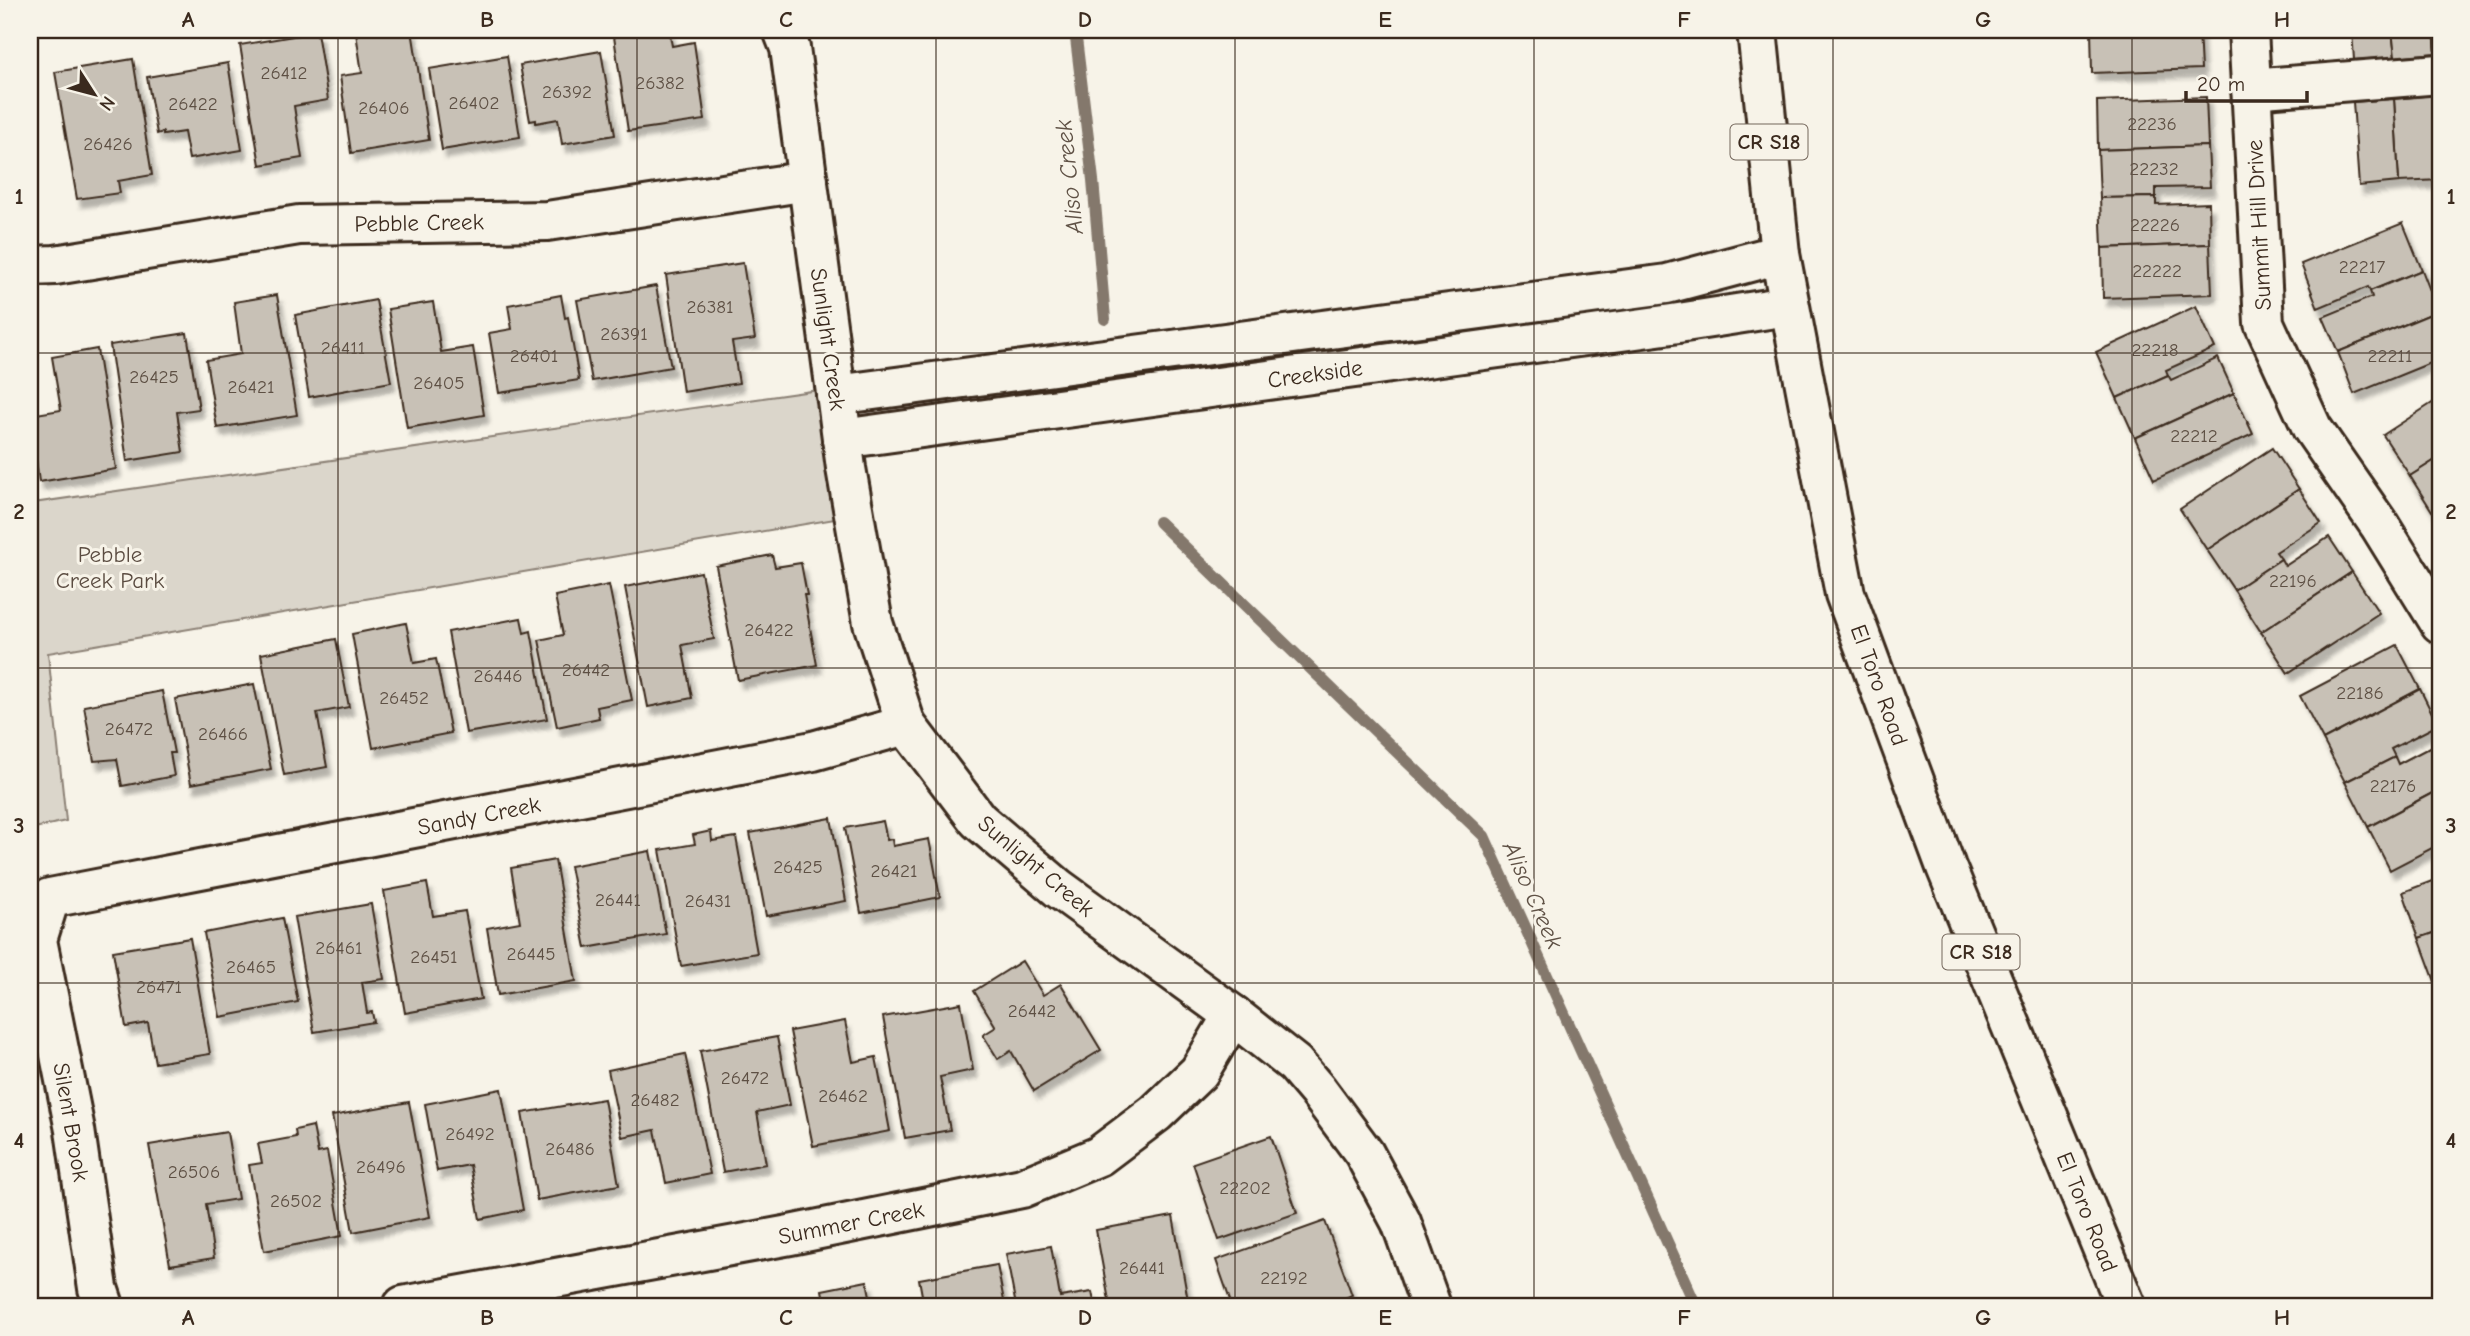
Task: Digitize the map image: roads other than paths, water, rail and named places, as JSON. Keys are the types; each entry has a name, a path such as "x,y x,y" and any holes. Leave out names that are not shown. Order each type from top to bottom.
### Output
{"street":[{"name":"Sunlight Creek","path":"783,30 790,48 842,439 873,623 906,725 978,820 1058,888 1233,1015 1295,1064 1364,1153 1401,1222 1431,1306"},
{"name":"El Toro Road","path":"1758,30 1780,254 1788,306 1845,594 1946,867 2126,1306"},
{"name":"Summit Hill Drive","path":"2248,30 2264,323 2312,428 2380,526 2440,623"},
{"path":"2251,89 2440,74"},
{"name":"Pebble Creek","path":"30,266 55,265 299,225 547,220 808,181"},
{"name":"Creekside","path":"836,396 1667,284 1780,254"},
{"name":"Creekside","path":"842,439 1788,306"},
{"name":"Sandy Creek","path":"50,898 813,751 906,725"},
{"name":"Silent Brook","path":"50,898 37,940 75,1130 98,1289 104,1306"},
{"name":"Summer Creek","path":"403,1306 557,1292 790,1235 1022,1188 1099,1156 1156,1113 1199,1072 1233,1015"}],"waterway":[{"name":"Aliso Creek","path":"1075,30 1093,180 1105,319"},
{"name":"Aliso Creek","path":"1159,522 1484,836 1696,1306"}],"park label":[{"name":"Pebble Creek Park","path":"110,567"}]}
